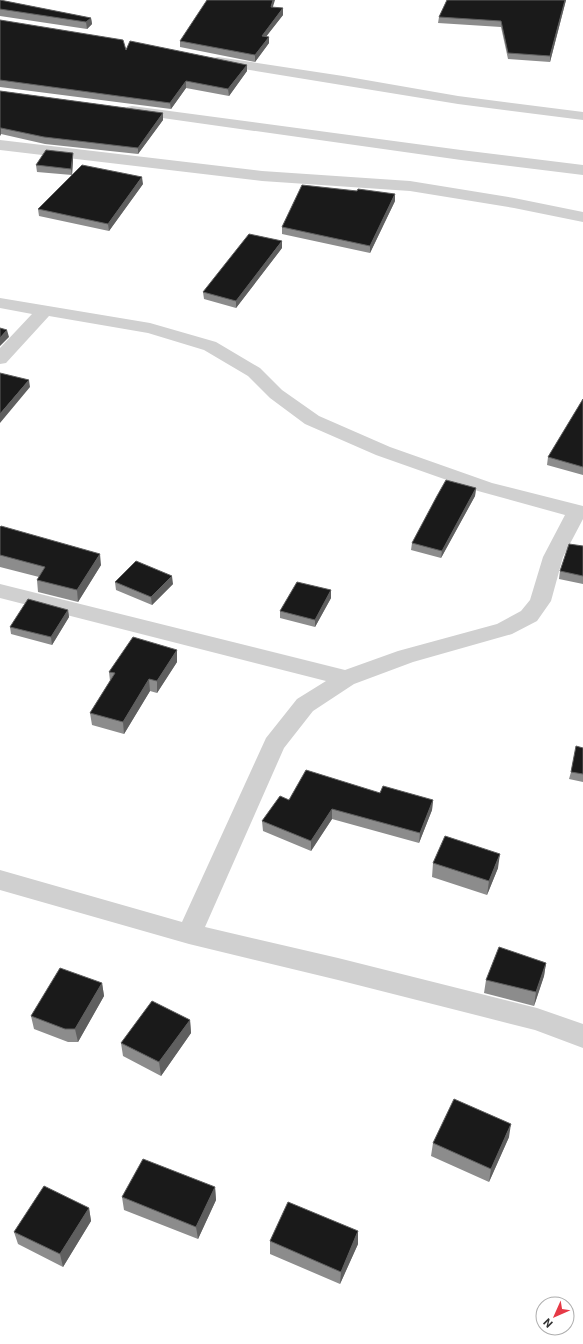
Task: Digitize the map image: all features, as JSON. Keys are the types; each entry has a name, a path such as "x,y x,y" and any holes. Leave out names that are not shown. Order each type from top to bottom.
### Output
{"street":[{"path":"204,58 458,100 583,116"},
{"path":"119,108 461,156 583,170"},
{"path":"0,145 262,176 410,186 514,203 583,217"},
{"path":"0,303 150,328 210,346 254,372 276,394 312,420 383,451 485,487 580,512 553,556 540,601 529,616 504,629 406,656 346,678 305,705 274,744 189,934"},
{"path":"0,359 44,311"},
{"path":"0,591 346,678"},
{"path":"0,880 189,934 537,1019 583,1036"}],"building":[{"path":"0,0 91,18 86,22 0,9"},
{"path":"207,0 273,0 271,7 283,8 262,36 269,37 255,55 180,41"},
{"path":"447,0 565,0 550,56 508,53 501,21 439,17"},
{"path":"0,20 123,40 126,50 130,41 247,65 228,89 186,81 170,103 0,80"},
{"path":"0,91 163,113 138,148 44,137 0,128"},
{"path":"46,150 73,153 71,169 36,165"},
{"path":"82,165 142,177 108,224 38,209"},
{"path":"302,185 357,191 358,189 395,194 370,246 282,227"},
{"path":"249,234 282,241 236,301 203,292"},
{"path":"0,328 7,330 0,338"},
{"path":"0,373 29,380 0,414"},
{"path":"583,399 583,467 548,457"},
{"path":"446,480 476,488 442,551 412,543 437,496"},
{"path":"1,526 100,554 77,590 37,580 45,567 0,555"},
{"path":"569,544 583,546 583,576 560,571"},
{"path":"136,561 172,576 151,597 115,582"},
{"path":"297,582 331,590 315,620 280,611"},
{"path":"28,599 68,610 51,637 10,627"},
{"path":"133,637 177,650 157,681 149,679 123,722 90,713 115,673 109,672"},
{"path":"576,746 583,748 583,774 571,772"},
{"path":"306,770 380,793 383,786 433,800 420,833 332,809 311,841 262,821 280,796 289,800"},
{"path":"445,836 500,854 489,881 433,863"},
{"path":"499,947 546,963 536,992 486,980"},
{"path":"60,968 102,983 75,1029 65,1029 31,1016"},
{"path":"152,1001 190,1020 159,1062 121,1043"},
{"path":"454,1099 511,1124 491,1169 433,1143"},
{"path":"143,1159 215,1187 196,1227 122,1197"},
{"path":"44,1186 89,1208 60,1254 14,1232"},
{"path":"288,1202 358,1231 341,1272 270,1241"}]}
